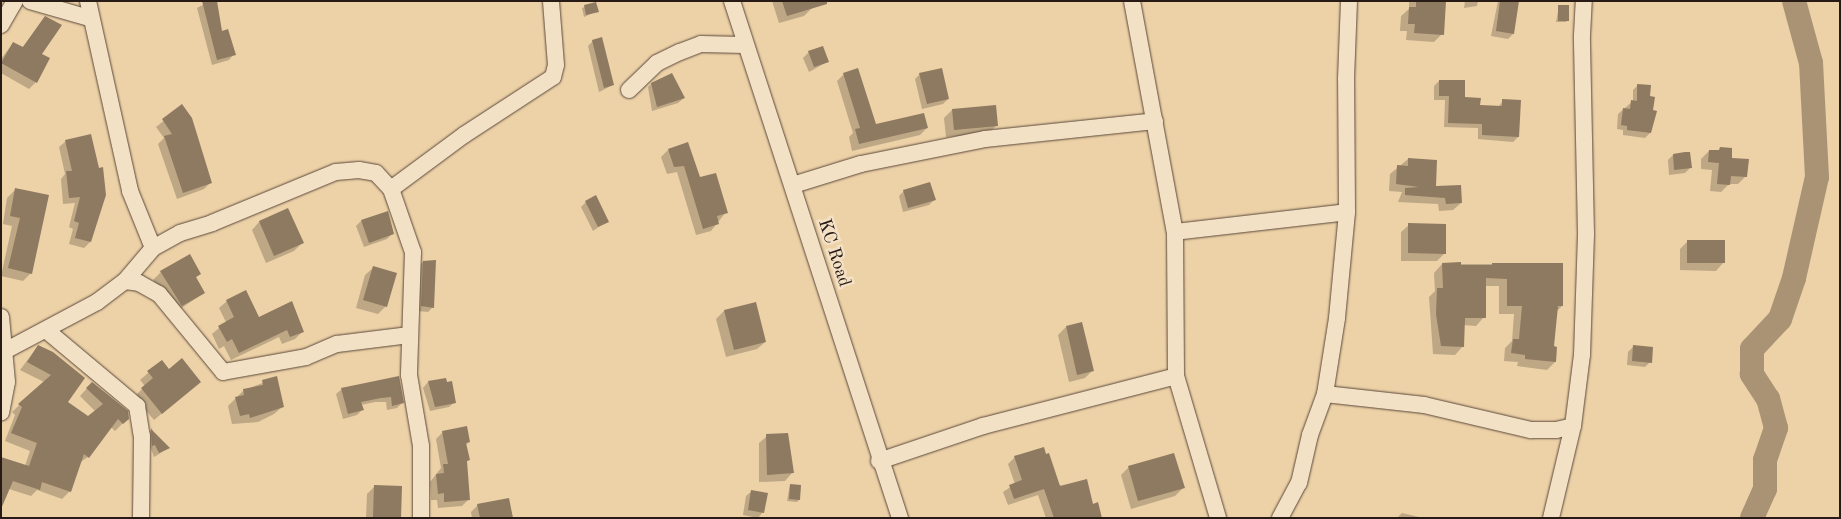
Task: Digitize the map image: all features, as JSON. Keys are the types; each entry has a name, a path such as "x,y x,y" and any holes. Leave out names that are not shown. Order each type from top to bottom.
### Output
{"street":[{"path":"1,25 15,1"},
{"path":"30,1 89,18"},
{"path":"88,1 89,18 130,191 153,248"},
{"path":"391,189 464,135 553,78 556,65 551,1"},
{"name":"KC Road","path":"732,1 744,44 793,185 879,461 900,518"},
{"path":"1132,1 1176,232 1176,376 1218,518"},
{"path":"1280,518 1299,483 1310,435 1326,394 1348,212 1349,1"},
{"path":"1551,518 1573,426 1582,355 1586,234 1582,35 1584,1"},
{"path":"629,90 657,63 680,52 701,44 744,44"},
{"path":"793,185 861,164 984,139 1155,121"},
{"path":"3,352 97,302 125,281 153,248 180,233 212,223 336,172 359,170 376,173 391,189 413,252 408,375 421,446 420,518"},
{"path":"1176,232 1348,212"},
{"path":"125,281 139,282 159,294 222,372 306,357 336,344 409,335"},
{"path":"1,317 7,382 1,412"},
{"path":"46,330 137,406 143,459 141,518"},
{"path":"879,461 992,423 1176,376"},
{"path":"1326,394 1424,405 1531,430 1556,430 1573,426"}],"building":[{"path":"202,1 217,1 222,31 228,29 236,55 217,60"},
{"path":"782,1 827,1 827,4 787,16"},
{"path":"1416,1 1446,1 1444,35 1414,33 1415,24 1408,24 1409,7 1416,7"},
{"path":"1500,1 1519,1 1514,34 1496,31"},
{"path":"596,2 599,12 586,15 584,5"},
{"path":"1558,5 1569,5 1569,21 1558,21"},
{"path":"45,16 62,25 42,54 50,58 37,83 1,63 13,42 23,47"},
{"path":"602,37 614,85 604,88 592,40"},
{"path":"823,46 829,62 814,67 808,51"},
{"path":"858,68 876,124 924,113 928,128 859,144 855,129 860,128 843,73"},
{"path":"942,68 949,99 927,104 919,73"},
{"path":"672,73 685,98 657,107 651,83"},
{"path":"1439,80 1465,80 1465,97 1481,98 1480,105 1502,106 1502,99 1521,100 1519,137 1482,135 1482,124 1448,123 1449,96 1439,96"},
{"path":"1637,84 1651,85 1650,96 1655,97 1653,110 1657,111 1651,133 1627,130 1627,126 1621,125 1623,108 1630,109 1631,100 1637,101"},
{"path":"182,104 192,118 212,183 183,193 164,136 172,134 162,119"},
{"path":"996,105 998,126 954,130 952,109"},
{"path":"91,134 99,168 103,167 106,195 91,242 75,238 79,223 74,221 80,197 69,198 66,171 72,171 65,140"},
{"path":"688,142 700,177 716,173 728,213 717,216 719,224 703,229 684,166 674,167 668,149"},
{"path":"1720,147 1732,148 1732,158 1749,159 1747,177 1731,176 1730,185 1717,184 1719,163 1708,162 1709,150 1719,150"},
{"path":"1690,152 1692,168 1674,170 1673,154"},
{"path":"1408,158 1437,160 1436,186 1461,185 1462,203 1446,204 1445,198 1405,195 1405,188 1419,187 1396,184 1397,165 1408,166"},
{"path":"930,182 936,200 908,208 903,190"},
{"path":"15,188 49,195 32,274 8,268 20,218 10,216"},
{"path":"596,195 609,222 598,227 585,201"},
{"path":"288,208 304,243 274,256 259,221"},
{"path":"388,211 394,234 369,243 361,220"},
{"path":"1408,223 1446,224 1446,254 1408,253"},
{"path":"1687,240 1725,240 1725,263 1687,263"},
{"path":"190,254 201,274 196,277 205,293 182,306 160,271"},
{"path":"436,260 434,308 421,306 423,261"},
{"path":"1461,262 1461,265 1563,263 1563,306 1558,306 1554,346 1557,347 1556,362 1525,359 1525,355 1511,353 1513,339 1519,339 1522,306 1507,306 1507,279 1486,278 1486,318 1465,318 1464,347 1441,346 1436,314 1437,288 1443,288 1442,263"},
{"path":"373,266 397,273 387,307 363,300"},
{"path":"246,290 259,317 292,301 304,332 290,337 287,330 239,353 232,339 227,342 218,326 234,317 226,300"},
{"path":"756,302 766,342 734,350 724,310"},
{"path":"1082,322 1094,371 1077,375 1066,326"},
{"path":"38,345 53,352 85,378 68,402 88,416 103,404 86,388 92,382 128,411 129,419 123,424 118,419 89,458 84,454 71,492 42,482 40,490 13,481 1,509 1,457 29,466 37,443 11,433 22,407 18,404 51,375 27,362"},
{"path":"1633,345 1653,347 1652,363 1632,361"},
{"path":"182,358 201,382 162,414 141,388 153,378 147,371 162,360 169,369"},
{"path":"277,376 284,407 250,418 249,414 240,416 235,397 244,395 243,389 263,385 262,380"},
{"path":"399,376 404,403 392,406 391,397 381,398 361,402 364,410 348,414 341,388"},
{"path":"446,378 447,382 452,381 456,403 435,407 428,381"},
{"path":"467,426 470,442 466,443 470,460 467,461 470,500 444,502 444,493 438,494 436,474 444,473 443,464 448,464 442,431"},
{"path":"151,428 170,448 159,453 155,445 152,446"},
{"path":"788,433 794,473 767,475 766,434"},
{"path":"1044,447 1046,454 1049,453 1060,486 1087,479 1093,504 1098,502 1102,518 1054,518 1044,489 1014,499 1009,485 1022,480 1014,456"},
{"path":"1174,453 1185,488 1138,501 1128,466"},
{"path":"790,484 801,485 800,500 789,499"},
{"path":"374,485 402,486 401,518 373,518"},
{"path":"751,490 768,493 764,513 748,510"},
{"path":"509,498 513,518 480,518 477,504"}],"waterway":[{"path":"1752,518 1765,489 1765,460 1776,428 1768,399 1752,374 1752,349 1780,319 1794,278 1817,177 1811,63 1794,1"}]}
